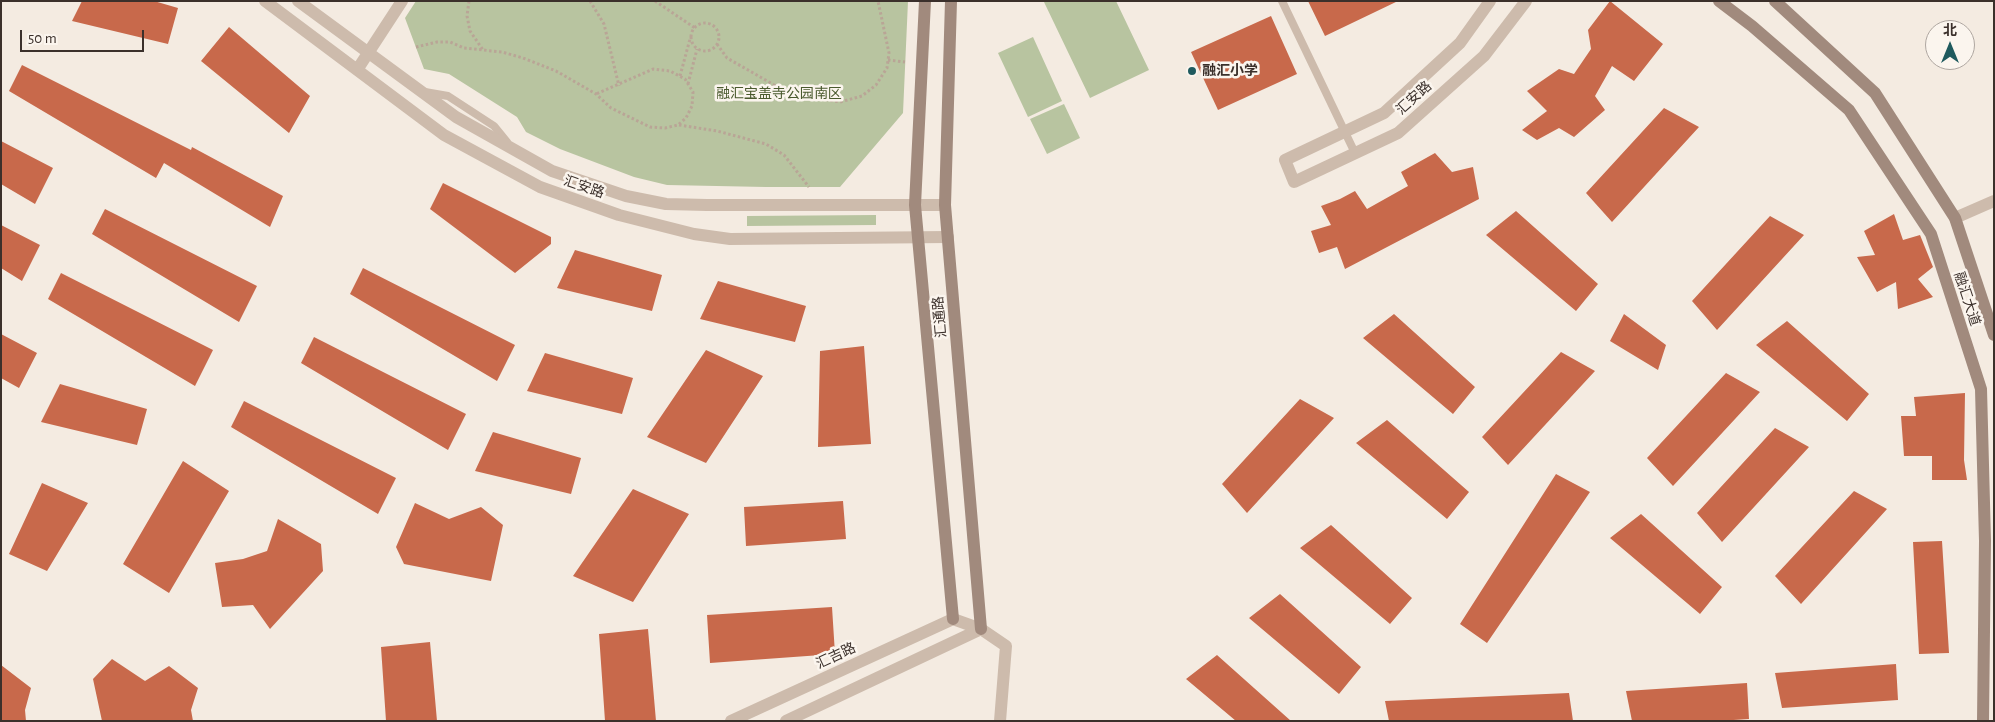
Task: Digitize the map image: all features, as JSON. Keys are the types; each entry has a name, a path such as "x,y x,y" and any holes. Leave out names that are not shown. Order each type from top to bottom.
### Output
{"main road":[{"name":"汇通路","path":"925,1 915,205 953,619"},
{"name":"汇通路","path":"951,1 945,205 981,629"},
{"name":"融汇大道","path":"1719,1 1752,26 1849,110 1930,234 1981,389 1985,541 1984,721"},
{"name":"融汇大道","path":"1775,1 1875,92 1955,218 1994,335"}],"street":[{"name":"汇安路","path":"265,1 444,135 540,187 619,215 694,234 730,239 948,237"},
{"name":"汇安路","path":"298,1 456,117 552,171 626,196 666,204 945,205"},
{"path":"357,70 402,1"},
{"name":"汇安路","path":"1490,1 1460,43 1384,114 1285,160 1294,182 1398,133 1484,56 1526,1"},
{"path":"1955,218 1994,200"},
{"path":"953,619 981,629 1006,646 1000,721"},
{"name":"汇吉路","path":"731,721 953,619"},
{"path":"786,721 981,629"}],"lane":[{"path":"1282,1 1355,153"}],"path":[{"path":"470,1 466,16 470,31 483,50"},
{"path":"590,1 604,24 619,86"},
{"path":"655,1 695,28"},
{"path":"717,44 727,58 776,86 809,97 840,102 862,96 876,85 887,68 889,54 878,1"},
{"path":"680,76 691,36 695,28 703,24 712,25 719,36 717,44 710,50 697,48 691,36"},
{"path":"416,47 437,42 450,42 464,48 502,52 556,71 596,94 611,108 650,127 665,128 678,125 717,131 766,144 784,155 809,187"},
{"path":"688,84 697,48"},
{"path":"888,60 905,62"},
{"path":"596,94 619,86 633,77 653,69 670,71 685,79 692,92 692,106 686,118 678,125"}],"green space":[{"name":"融汇宝盖寺公园南区","path":"416,1 908,1 903,113 840,187 667,185 634,177 560,149 526,132 517,117 449,74 424,69 405,18"},
{"path":"1116,1 1149,70 1090,98 1044,2"},
{"path":"1033,37 1062,101 1028,117 998,53"},
{"path":"1064,104 1080,138 1047,154 1030,119"},
{"path":"876,215 876,225 747,226 747,216"}],"building":[{"path":"82,1 154,1 178,8 168,44 72,21"},
{"path":"1308,1 1398,1 1325,36"},
{"path":"1610,1 1663,44 1634,81 1612,66 1595,96 1605,110 1574,137 1559,128 1537,140 1522,130 1547,111 1527,91 1559,69 1574,74 1591,49 1588,30"},
{"path":"1271,16 1297,74 1218,110 1191,52"},
{"path":"229,27 310,96 289,133 201,61"},
{"path":"22,65 191,150 192,147 283,196 270,227 164,163 156,178 9,91"},
{"path":"1664,108 1699,127 1612,222 1586,193"},
{"path":"1,141 53,168 35,204 1,184"},
{"path":"1435,153 1452,172 1473,167 1479,199 1345,269 1337,247 1319,253 1311,231 1331,225 1321,206 1355,191 1367,209 1408,186 1401,172"},
{"path":"443,183 551,237 551,244 515,273 430,209"},
{"path":"105,209 257,286 239,322 92,234"},
{"path":"1516,211 1598,284 1576,311 1486,235"},
{"path":"1894,214 1903,240 1920,235 1933,267 1918,279 1933,297 1898,309 1896,282 1877,292 1857,257 1875,255 1864,231"},
{"path":"1770,216 1804,235 1717,330 1692,301"},
{"path":"1,225 40,245 22,281 1,268"},
{"path":"575,250 662,275 652,311 557,288"},
{"path":"363,268 515,345 497,381 350,294"},
{"path":"61,273 213,350 195,386 48,299"},
{"path":"718,281 806,306 795,342 700,319"},
{"path":"1394,314 1475,387 1453,414 1363,338"},
{"path":"1624,314 1666,345 1658,370 1610,341"},
{"path":"1787,321 1869,394 1847,421 1756,345"},
{"path":"1,334 37,353 19,388 1,378"},
{"path":"314,337 466,414 448,450 301,363"},
{"path":"864,346 871,444 818,447 820,351"},
{"path":"706,350 763,376 706,463 647,437"},
{"path":"1561,352 1595,371 1508,465 1482,437"},
{"path":"545,353 633,378 622,414 527,391"},
{"path":"1726,373 1760,392 1673,486 1647,458"},
{"path":"60,384 147,409 137,445 41,422"},
{"path":"1965,393 1964,460 1967,480 1932,480 1932,456 1904,456 1901,416 1916,416 1914,397"},
{"path":"1300,399 1334,418 1247,513 1222,484"},
{"path":"244,401 396,478 378,514 231,427"},
{"path":"1387,420 1469,492 1447,519 1356,443"},
{"path":"1775,428 1809,447 1722,542 1697,513"},
{"path":"493,432 581,458 571,494 475,471"},
{"path":"183,461 229,491 169,593 123,564"},
{"path":"1556,474 1590,492 1487,643 1460,624"},
{"path":"42,483 88,503 47,571 9,554"},
{"path":"633,489 689,514 633,602 573,576"},
{"path":"1854,491 1887,509 1801,604 1775,576"},
{"path":"843,501 846,539 746,546 744,507"},
{"path":"415,503 449,519 481,507 503,525 491,581 404,564 396,547"},
{"path":"1641,514 1722,587 1700,614 1610,538"},
{"path":"278,519 321,544 323,571 270,629 253,605 222,607 215,563 243,559 267,551"},
{"path":"1331,525 1412,598 1390,624 1300,548"},
{"path":"1942,541 1949,653 1919,654 1913,542"},
{"path":"1280,594 1361,667 1339,694 1249,618"},
{"path":"832,607 835,654 710,663 707,615"},
{"path":"648,629 656,721 605,721 599,634"},
{"path":"430,642 437,721 386,721 381,647"},
{"path":"1217,655 1291,721 1236,721 1186,679"},
{"path":"112,659 145,681 169,666 198,688 191,710 193,721 102,721 93,679"},
{"path":"1896,664 1898,700 1782,708 1775,673"},
{"path":"1,665 31,688 25,710 26,721 1,721"},
{"path":"1747,683 1749,719 1632,721 1626,691"},
{"path":"1569,693 1573,721 1389,721 1385,701"}],"place":[{"name":"融汇小学","path":"1192,71"}]}
